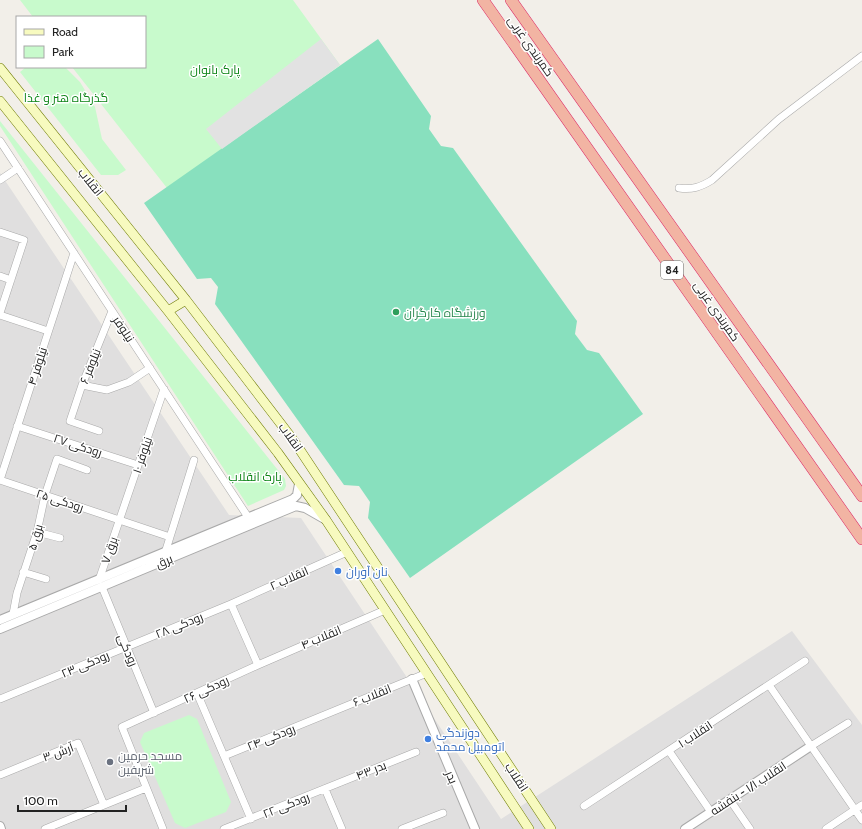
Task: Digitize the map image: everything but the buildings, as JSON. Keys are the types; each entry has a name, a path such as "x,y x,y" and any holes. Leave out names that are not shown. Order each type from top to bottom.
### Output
{"highway":[{"name":"کمربندی غربی","path":"483,0 862,539"},
{"name":"کمربندی غربی","path":"511,0 862,496"}],"main road":[{"name":"انقلاب","path":"0,68 186,300 294,441 551,829"},
{"name":"انقلاب","path":"0,101 168,311 300,484 326,520 427,673 526,827"},
{"path":"168,311 186,300"}],"street":[{"path":"679,188 691,189 702,186 712,180 778,119 862,56"},
{"name":"نیلوفر","path":"0,141 250,521"},
{"path":"0,180 18,168"},
{"path":"0,232 24,240 0,314 48,331"},
{"name":"نیلوفر ۴","path":"0,480 74,253"},
{"path":"0,276 11,280"},
{"name":"نیلوفر ۶","path":"99,431 70,421 82,385 112,311"},
{"path":"82,385 106,390 123,384 150,368"},
{"name":"نیلوفر ۱۰","path":"119,520 164,389"},
{"name":"رودکی ۲۷","path":"17,426 138,465"},
{"name":"برق ۵","path":"13,614 17,592 37,532 45,495 57,459 87,470"},
{"path":"165,553 194,460"},
{"name":"رودکی ۲۵","path":"0,480 170,537"},
{"name":"برق","path":"0,620 100,583 250,521 293,499 297,495 300,484"},
{"name":"برق","path":"0,629 165,553 250,521 296,506 305,508 326,520"},
{"name":"برق ۷","path":"100,583 119,520"},
{"path":"37,532 60,538"},
{"name":"انقلاب ۲","path":"231,604 347,552"},
{"path":"24,572 46,579"},
{"name":"رودکی","path":"100,583 154,713"},
{"path":"231,604 258,664"},
{"name":"رودکی ۲۸","path":"126,646 231,604"},
{"name":"انقلاب ۴","path":"258,664 385,610"},
{"name":"رودکی ۲۳","path":"0,699 126,646"},
{"name":"انقلاب ۱","path":"584,806 805,661"},
{"name":"رودکی ۲۶","path":"146,788 122,727 258,664"},
{"name":"انقلاب ۶","path":"318,718 427,673"},
{"name":"بدر","path":"412,679 475,829"},
{"path":"769,684 862,820"},
{"path":"197,693 251,818"},
{"name":"رودکی ۲۴","path":"224,756 318,718"},
{"path":"811,746 848,723"},
{"name":"آرش ۳","path":"0,775 78,743 104,805"},
{"name":"انقلاب ۱/۱ - بنفشه","path":"684,829 811,746"},
{"path":"669,751 711,812"},
{"name":"بدر ۴۳","path":"326,789 416,752"},
{"path":"45,829 146,788 163,829"},
{"path":"326,789 342,829"},
{"name":"رودکی ۲۲","path":"224,829 326,789"},
{"path":"730,800 750,829"},
{"path":"826,829 862,805"},
{"path":"402,829 443,813"}],"shaded area":[{"path":"321,39 340,65 222,149 206,129"},
{"path":"0,173 229,515 301,518 501,819 792,631 862,725 862,829 0,829"}],"green space":[{"name":"پارک بانوان","path":"20,0 293,0 340,65 167,188 73,68 146,68 146,16 32,16"},
{"name":"ورزشگاه کارگران","path":"378,39 431,116 429,129 441,146 453,148 577,321 575,334 587,350 599,353 643,414 410,578 368,518 370,502 359,486 344,485 215,304 218,287 211,278 197,279 144,203"},
{"name":"گذرگاه هنر و غذا","path":"25,68 66,68 80,82 95,107 102,139 126,170 118,175 101,175 20,72"},
{"name":"پارک انقلاب","path":"0,121 285,479 286,486 284,490 248,506 0,126"},
{"path":"189,715 197,719 231,802 226,812 185,828 175,823 140,742 144,733"}],"place":[{"name":"ورزشگاه کارگران","path":"396,312"},
{"name":"نان آوران","path":"338,571"},
{"name":"دوزندگی اتومبیل محمد","path":"428,739"},
{"name":"مسجد حرمین شریفین","path":"110,762"}]}
